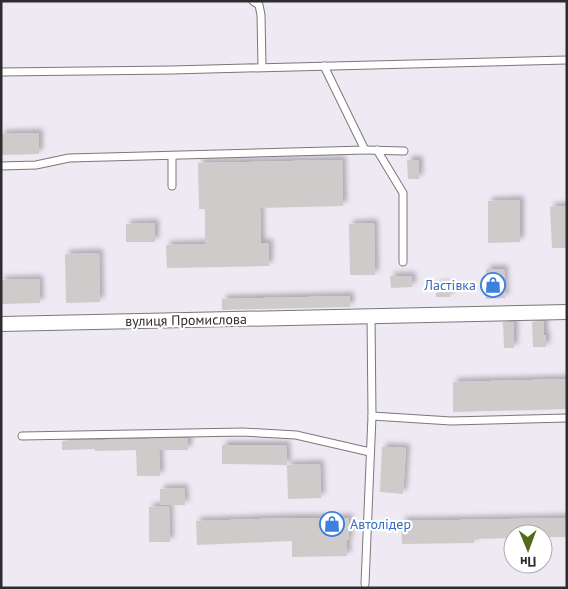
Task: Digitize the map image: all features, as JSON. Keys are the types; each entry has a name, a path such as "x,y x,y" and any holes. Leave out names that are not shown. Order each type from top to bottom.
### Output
{"street":[{"name":"вулиця Промислова","path":"1,324 567,312"}],"lane":[{"path":"253,1 259,5 261,15 262,68"},
{"path":"1,72 262,68 567,60"},
{"path":"324,66 364,150"},
{"path":"1,166 36,165 69,158 364,150 404,151"},
{"path":"377,150 403,193 403,262"},
{"path":"172,156 172,186"},
{"path":"365,584 372,416 371,316"},
{"path":"372,416 451,421 567,418"},
{"path":"22,436 243,432 296,435 370,452"}],"shaded area":[{"path":"1,1 567,1 567,588 1,588"}],"building":[{"path":"39,133 39,154 1,155 1,134"},
{"path":"342,160 343,206 260,208 261,243 269,243 269,266 167,268 166,245 205,244 205,209 199,209 198,163"},
{"path":"407,160 419,160 419,179 408,179"},
{"path":"520,200 520,242 488,243 488,201"},
{"path":"567,206 567,248 552,248 550,207"},
{"path":"155,223 155,242 126,242 126,224"},
{"path":"374,223 375,275 350,275 349,224"},
{"path":"99,253 100,302 66,303 65,254"},
{"path":"486,269 504,269 505,298 486,299"},
{"path":"390,276 412,276 412,287 391,288"},
{"path":"39,279 40,303 1,304 1,280"},
{"path":"436,285 450,285 450,297 436,297"},
{"path":"350,296 350,307 222,310 222,299"},
{"path":"544,321 546,347 533,347 532,322"},
{"path":"503,322 514,322 514,348 504,348"},
{"path":"567,379 567,409 453,412 453,382"},
{"path":"188,438 188,450 159,450 160,476 137,476 136,450 62,450 62,441"},
{"path":"222,445 286,445 287,465 222,464"},
{"path":"382,447 406,448 403,494 380,492"},
{"path":"320,464 321,498 288,499 287,465"},
{"path":"184,488 185,505 160,505 160,489"},
{"path":"169,506 170,542 149,542 149,507"},
{"path":"349,518 347,556 292,557 292,541 197,545 196,521"},
{"path":"567,518 567,537 553,537 553,524 503,524 503,538 474,539 474,543 402,544 401,521"}],"place":[{"name":"Ластівка","path":"493,285"},
{"name":"Автолідер","path":"332,524"}]}
